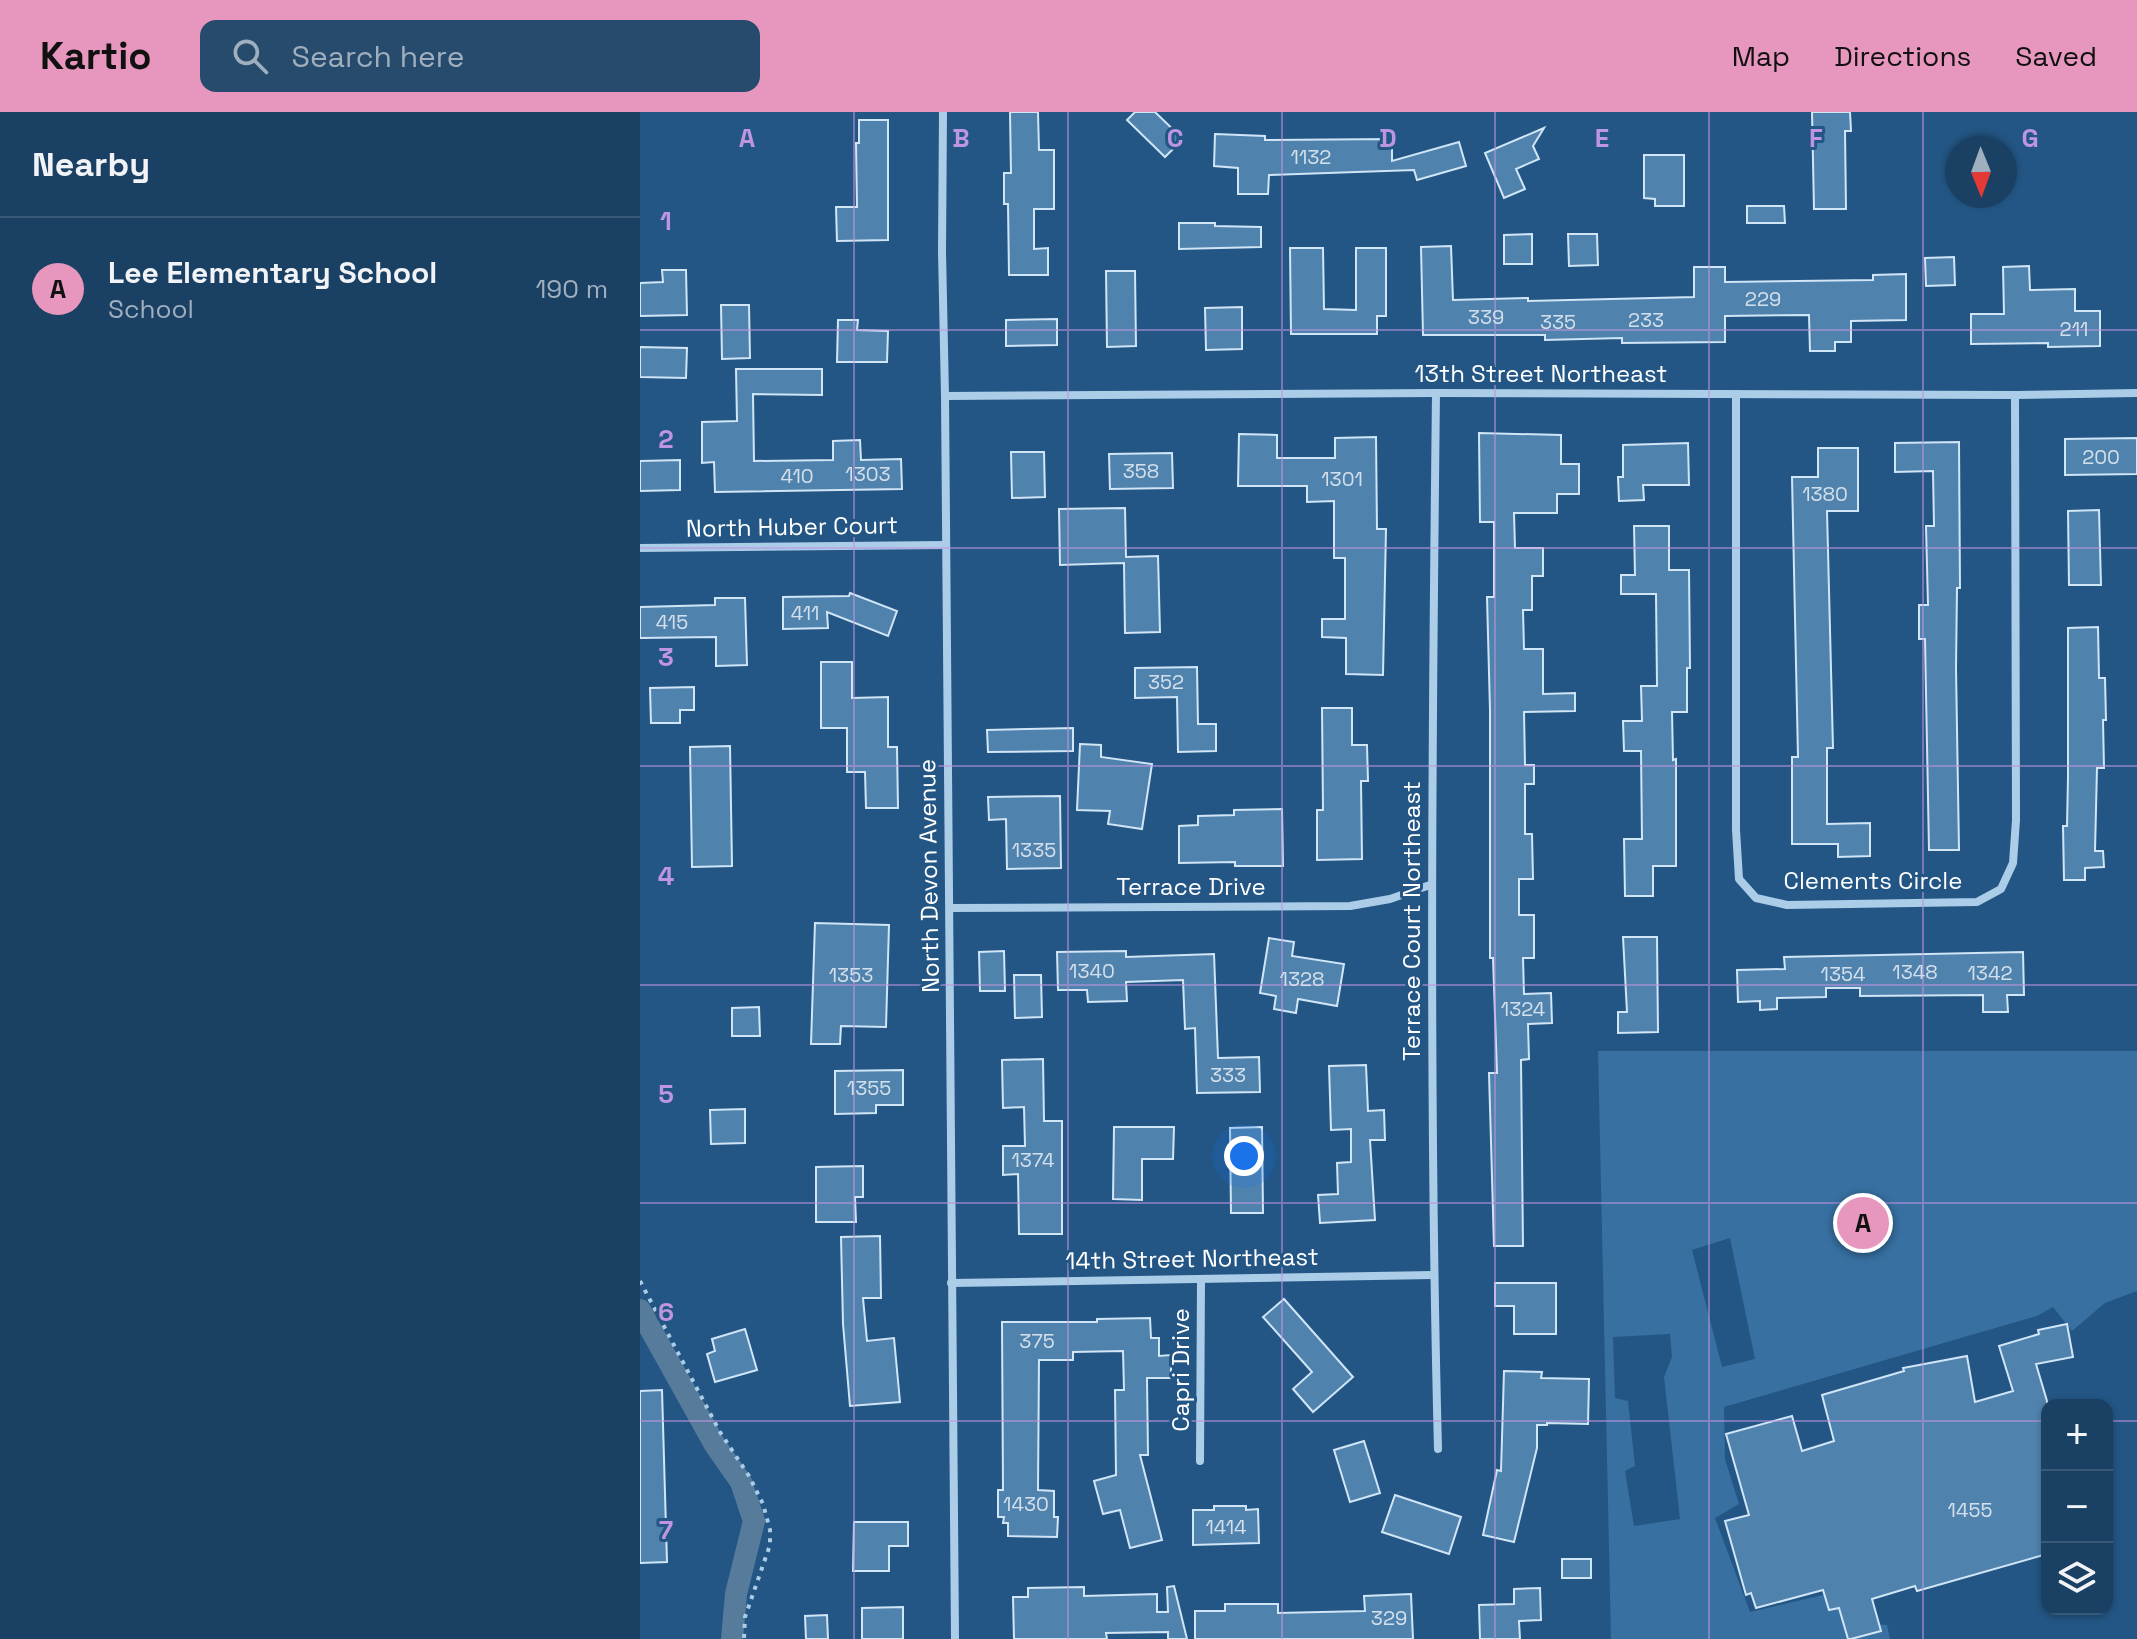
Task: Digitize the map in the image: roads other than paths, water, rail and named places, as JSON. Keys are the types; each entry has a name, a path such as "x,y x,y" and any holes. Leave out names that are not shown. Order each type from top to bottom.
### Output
{"street":[{"name":"North Devon Avenue","path":"943,112 955,1639"},
{"name":"Terrace Court Northeast","path":"1436,393 1430,885 1433,1275 1438,1449"},
{"name":"13th Street Northeast","path":"945,396 2137,393"},
{"name":"Clements Circle","path":"1736,394 1736,830 1739,879 1756,898 1787,905 1977,902 2001,889 2013,863 2016,820 2015,395"},
{"name":"North Huber Court","path":"640,548 945,545"},
{"name":"Terrace Drive","path":"950,908 1350,906 1390,899 1430,885"},
{"name":"14th Street Northeast","path":"951,1283 1433,1275"},
{"name":"Capri Drive","path":"1200,1461 1201,1279"}],"waterway":[{"path":"640,1310 715,1445 741,1482 754,1521 736,1594 732,1639"}],"place":[{"name":"Lee Elementary School","path":"1863,1223"}]}
